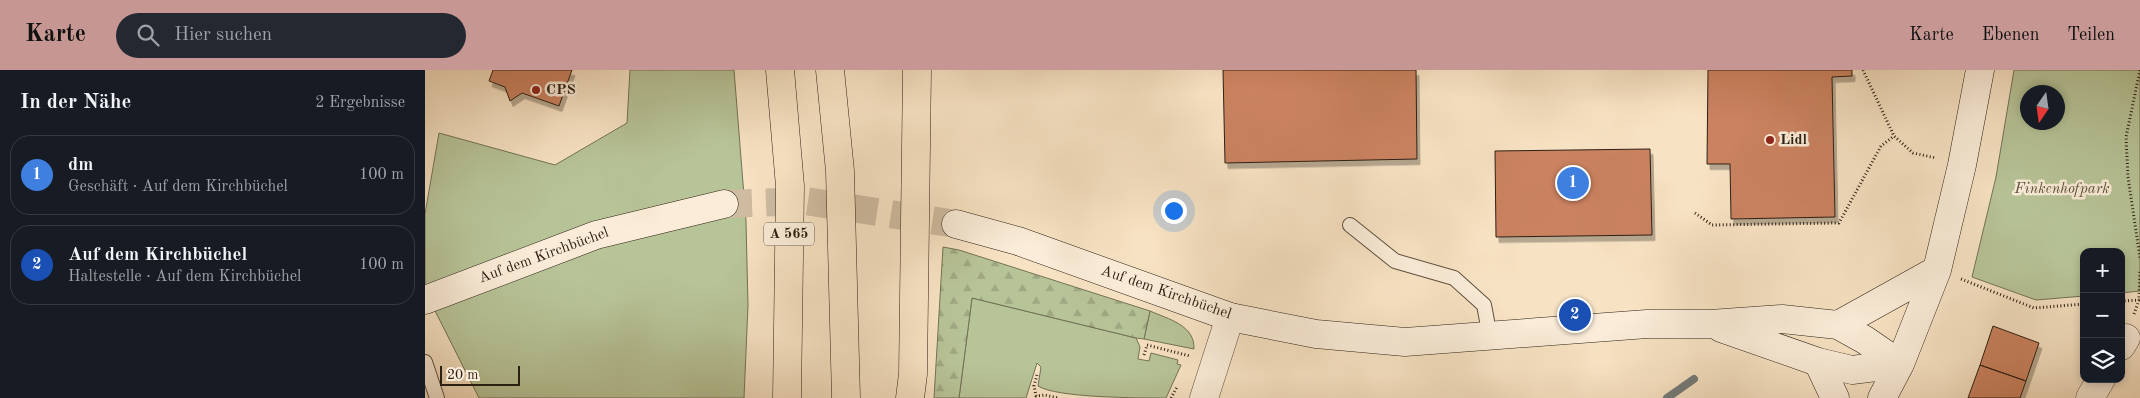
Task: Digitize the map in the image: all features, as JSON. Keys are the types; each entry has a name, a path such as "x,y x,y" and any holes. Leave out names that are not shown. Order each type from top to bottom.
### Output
{"highway":[{"name":"A 565","path":"780,70 789,186 787,398"},
{"path":"830,70 840,171 846,398"},
{"path":"910,398 913,374 917,70"}],"street":[{"path":"1962,165 1964,70"},
{"path":"1882,398 1900,364 1937,270 1962,165 1980,70"},
{"name":"Auf dem Kirchbüchel","path":"425,300 596,235 724,204"},
{"name":"Auf dem Kirchbüchel","path":"956,224 1018,241 1230,317 1316,334 1405,342 1647,324 1710,324 1782,319 1838,325 1865,340 1900,364"},
{"path":"1838,325 1937,270"},
{"path":"1204,398 1230,317"},
{"name":"Auf dem Kirchbüchel","path":"1710,324 1818,362 1852,370 1900,364"},
{"path":"1818,362 1835,398"},
{"path":"2090,398 2099,383"}],"lane":[{"path":"1350,224 1395,261 1454,278 1484,305 1490,337"},
{"path":"425,362 437,398"}],"path":[{"path":"1863,70 1894,136 1913,153 1962,165"},
{"path":"2140,70 2126,137 2128,177 2140,258"},
{"path":"1695,213 1712,225 1839,223 1881,146 1894,136"},
{"path":"1937,270 2034,308 2080,304"},
{"path":"2125,339 2139,300 2140,270"},
{"path":"2125,301 2139,300"},
{"path":"1144,355 1147,345 1195,357 1198,344 1220,349"},
{"path":"1037,375 1034,386 1036,397 1045,395 1059,398"}],"green space":[{"path":"630,70 734,70 746,221 748,305 744,398 479,398 425,291 425,214 439,133 555,165 627,123"},
{"name":"Finkenhofpark","path":"2014,70 2140,70 2140,291 2125,293 2125,248 2080,248 2080,296 2036,300 1972,277 1996,177"},
{"path":"943,247 959,250 1150,311 1144,339 972,298 959,398 934,398"},
{"path":"972,298 1136,338 1140,347 1138,359 1149,361 1151,353 1178,360 1177,364 1181,365 1166,398 1080,395 1048,390 1038,386 1041,367 1037,363 1026,398 959,398"},
{"path":"1150,311 1172,320 1185,329 1190,334 1194,349 1144,339"}],"building":[{"name":"CPS","path":"493,70 572,70 559,106 522,93 510,101 505,87 489,81"},
{"path":"1223,70 1416,70 1417,159 1225,163"},
{"name":"Lidl","path":"1708,70 1852,70 1852,76 1832,77 1835,217 1731,219 1730,164 1707,164"},
{"path":"1650,149 1652,235 1496,237 1495,151"},
{"path":"1993,326 2039,343 2026,381 1980,365"},
{"path":"1980,365 2026,381 2020,398 1968,398"}],"waterway":[{"path":"1667,398 1694,379"}],"tunnel":[{"path":"724,204 805,201 956,224"}],"place":[{"name":"CPS","path":"536,90"},
{"name":"Lidl","path":"1770,140"},
{"name":"dm","path":"1573,183"},
{"name":"Auf dem Kirchbüchel","path":"1575,315"}]}
